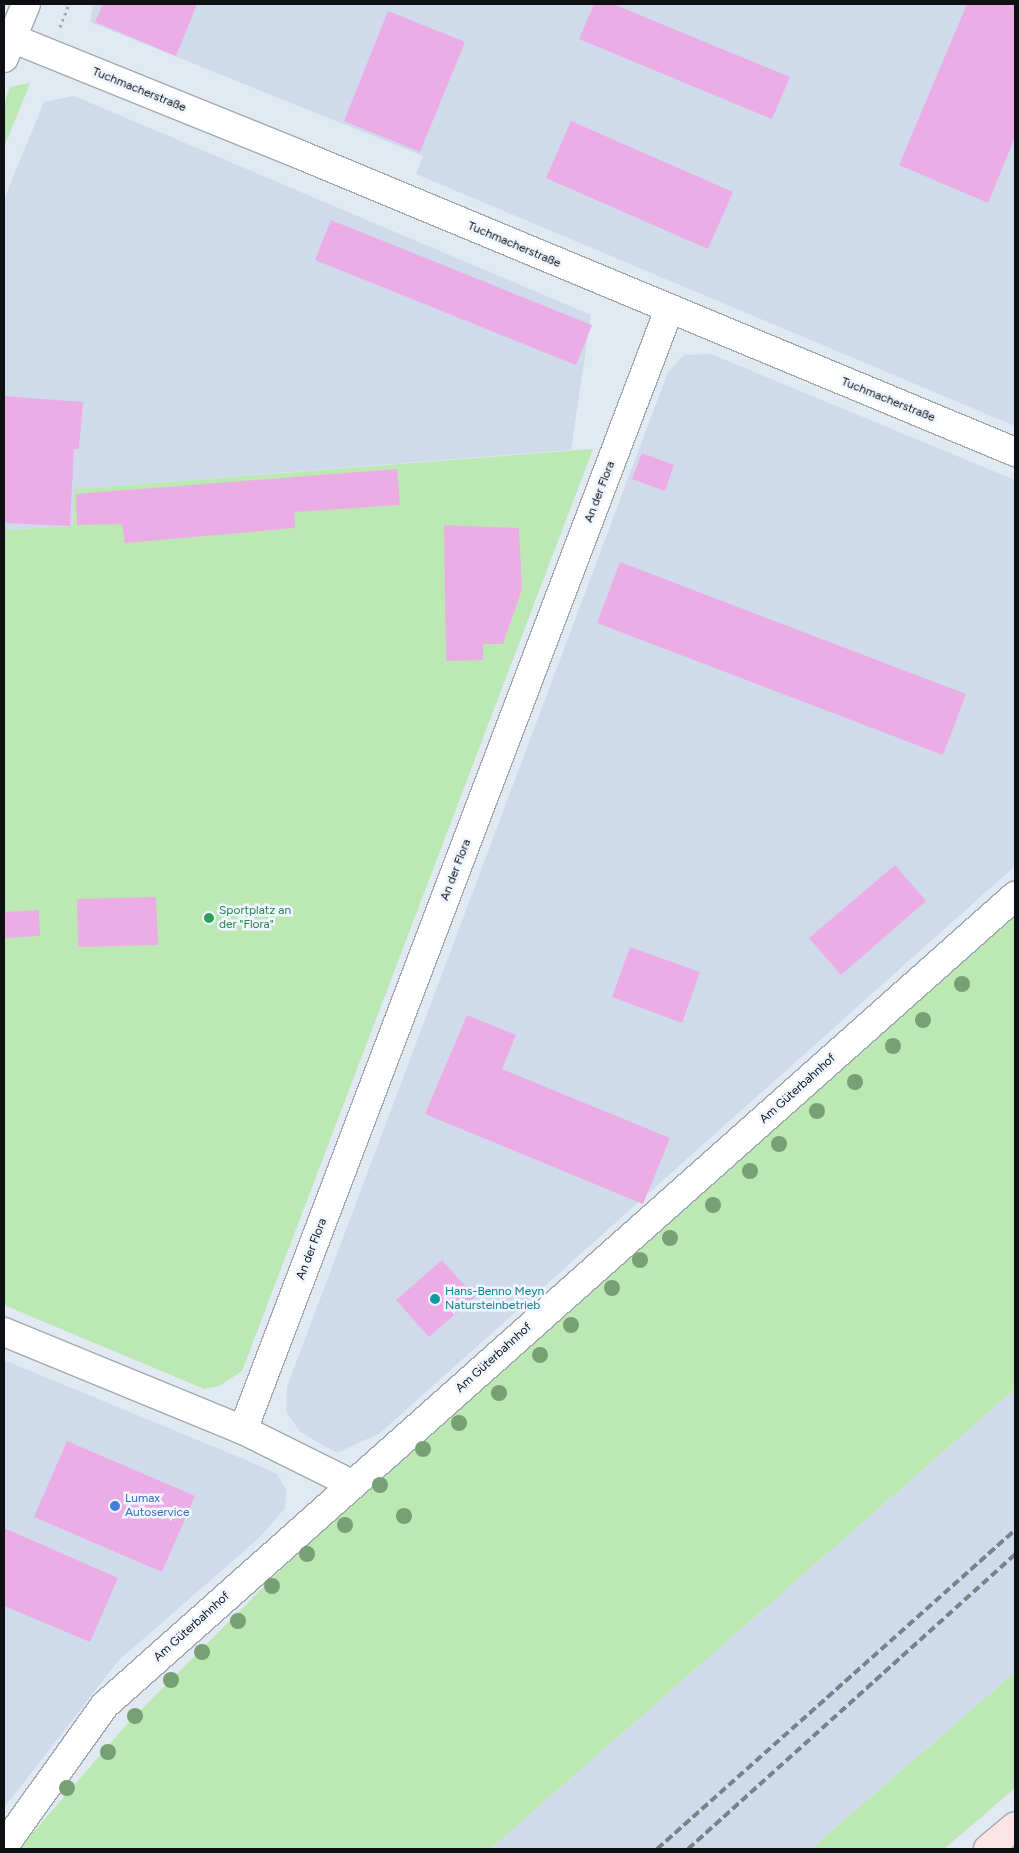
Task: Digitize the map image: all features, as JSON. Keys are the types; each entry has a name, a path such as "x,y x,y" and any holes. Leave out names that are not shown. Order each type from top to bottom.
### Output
{"street":[{"path":"6,44 26,4"},
{"name":"Tuchmacherstraße","path":"6,44 296,153 669,310 1015,452"},
{"name":"An der Flora","path":"243,1430 669,310"},
{"name":"Am Güterbahnhof","path":"4,1846 105,1705 1015,896"},
{"path":"4,1332 243,1430 352,1484"},
{"path":"988,1849 1015,1826"}],"shaded area":[{"path":"93,4 1015,4 1015,426 416,174 423,156 90,22"},
{"path":"74,96 591,315 571,450 75,489 73,526 4,530 4,199 44,102"},
{"path":"711,354 1015,480 1015,866 380,1433 337,1453 300,1432 286,1411 287,1387 668,372 684,355"},
{"path":"4,1360 277,1474 286,1490 285,1508 259,1538 118,1661 4,1808"},
{"path":"1015,1389 1015,1672 811,1849 490,1849"}],"green space":[{"path":"30,83 4,147 4,103 10,87"},
{"name":"Sportplatz an der \"Flora\"","path":"593,449 242,1371 219,1386 204,1389 4,1305 4,530 73,526 74,489"},
{"path":"1015,915 1015,1389 490,1849 19,1849 127,1724 350,1500"},
{"path":"1015,1672 1015,1788 944,1849 811,1849"}],"building":[{"path":"103,4 197,4 176,56 95,22"},
{"path":"594,4 613,4 790,77 772,119 579,39"},
{"path":"967,4 1015,4 1015,137 988,203 899,165"},
{"path":"388,11 465,42 420,152 344,121"},
{"path":"571,121 733,192 708,249 546,178"},
{"path":"331,220 592,325 576,365 315,260"},
{"path":"4,396 83,402 79,449 74,449 70,526 4,523"},
{"path":"642,453 674,465 665,491 632,479"},
{"path":"397,469 400,505 294,512 295,528 125,543 122,524 77,525 76,494"},
{"path":"444,525 519,528 522,589 503,644 483,644 483,660 446,661"},
{"path":"620,562 966,694 943,755 597,623"},
{"path":"895,865 926,901 841,975 809,938"},
{"path":"156,897 158,945 78,947 77,899"},
{"path":"39,910 40,936 4,938 4,912"},
{"path":"630,947 700,972 682,1023 612,997"},
{"path":"467,1015 516,1035 502,1069 670,1138 643,1204 425,1114"},
{"name":"Hans-Benno Meyn Natursteinbetrieb","path":"442,1260 475,1297 429,1337 396,1300"},
{"name":"Lumax Autoservice","path":"67,1441 195,1496 162,1572 34,1517"},
{"path":"4,1528 118,1578 90,1642 4,1606"}],"railway":[{"path":"657,1849 1015,1530"},
{"path":"688,1849 1015,1555"}],"place":[{"name":"Sportplatz an der \"Flora\"","path":"209,918"},
{"name":"Hans-Benno Meyn Natursteinbetrieb","path":"435,1299"},
{"name":"Lumax Autoservice","path":"115,1506"}]}
